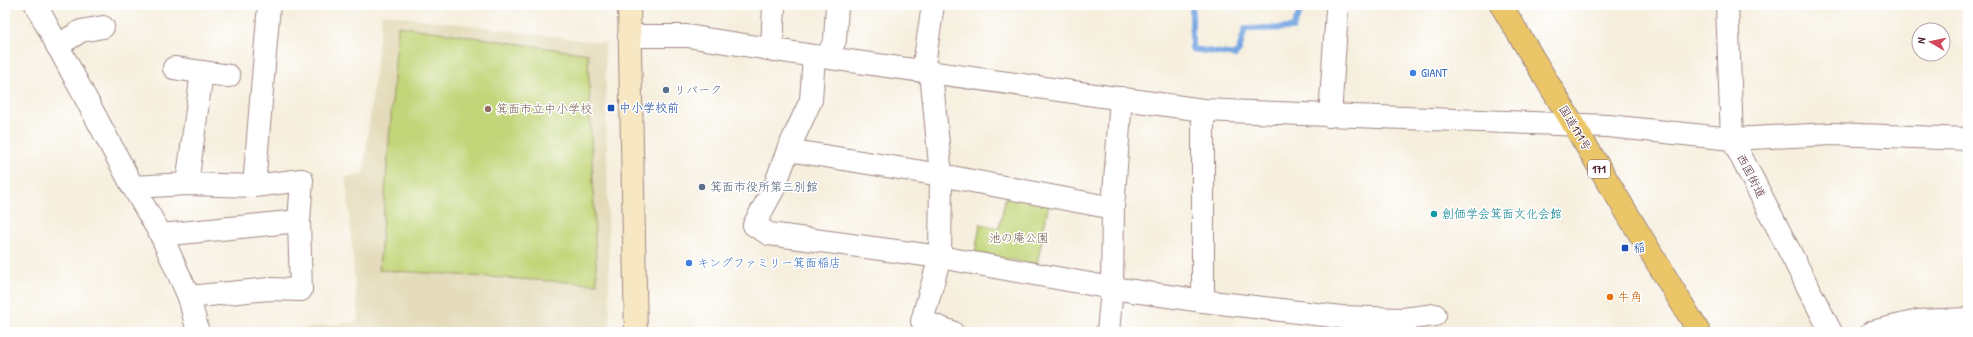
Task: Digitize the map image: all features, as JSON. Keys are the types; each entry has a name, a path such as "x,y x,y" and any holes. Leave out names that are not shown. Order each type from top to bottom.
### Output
{"highway":[{"name":"国道171号","path":"1501,5 1572,125 1699,332"}],"street":[{"path":"36,5 133,187 161,235 189,297 198,332"},
{"path":"254,186 269,5"},
{"path":"629,5 636,332"},
{"path":"772,50 774,5"},
{"path":"837,5 835,40 821,57 811,100 788,150 774,188 754,225 769,234 940,257 1112,288 1203,301 1403,325 1435,315"},
{"path":"933,5 927,71 941,175 940,257 922,321 952,332"},
{"name":"西国街道","path":"1727,5 1732,139 1832,332"},
{"path":"1330,116 1337,10"},
{"path":"57,46 81,31 103,27"},
{"path":"629,36 687,36 772,50 1203,110 1608,126 1732,139 1832,134 1968,139"},
{"path":"174,68 229,76"},
{"path":"187,184 202,72"},
{"path":"1108,332 1112,288 1113,208 1121,98"},
{"path":"1203,110 1203,301"},
{"path":"788,150 941,175 1113,208"},
{"path":"133,187 187,184 254,186 302,180 299,221 300,290 269,289 189,297"},
{"path":"161,235 299,221"},
{"path":"1872,332 1918,321 1968,319"}],"shaded area":[{"name":"箕面市立中小学校","path":"382,14 605,43 610,327 603,329 600,332 280,332 358,321 346,177 363,175"}],"green space":[{"name":"箕面市立中小学校","path":"398,26 588,54 597,284 379,270"},
{"name":"池の庵公園","path":"1006,195 1049,203 1037,265 975,253 980,224 999,228"}],"waterway":[{"path":"1192,5 1192,49 1235,55 1239,51 1245,29 1293,28 1303,5"}],"place":[{"name":"GIANT","path":"1413,73"},
{"name":"リパーク","path":"666,90"},
{"name":"中小学校前","path":"611,108"},
{"name":"箕面市立中小学校","path":"488,109"},
{"name":"箕面市役所第三別館","path":"702,187"},
{"name":"創価学会箕面文化会館","path":"1434,214"},
{"name":"稲","path":"1625,248"},
{"name":"キングファミリー箕面稲店","path":"689,263"},
{"name":"牛角","path":"1610,297"}]}
